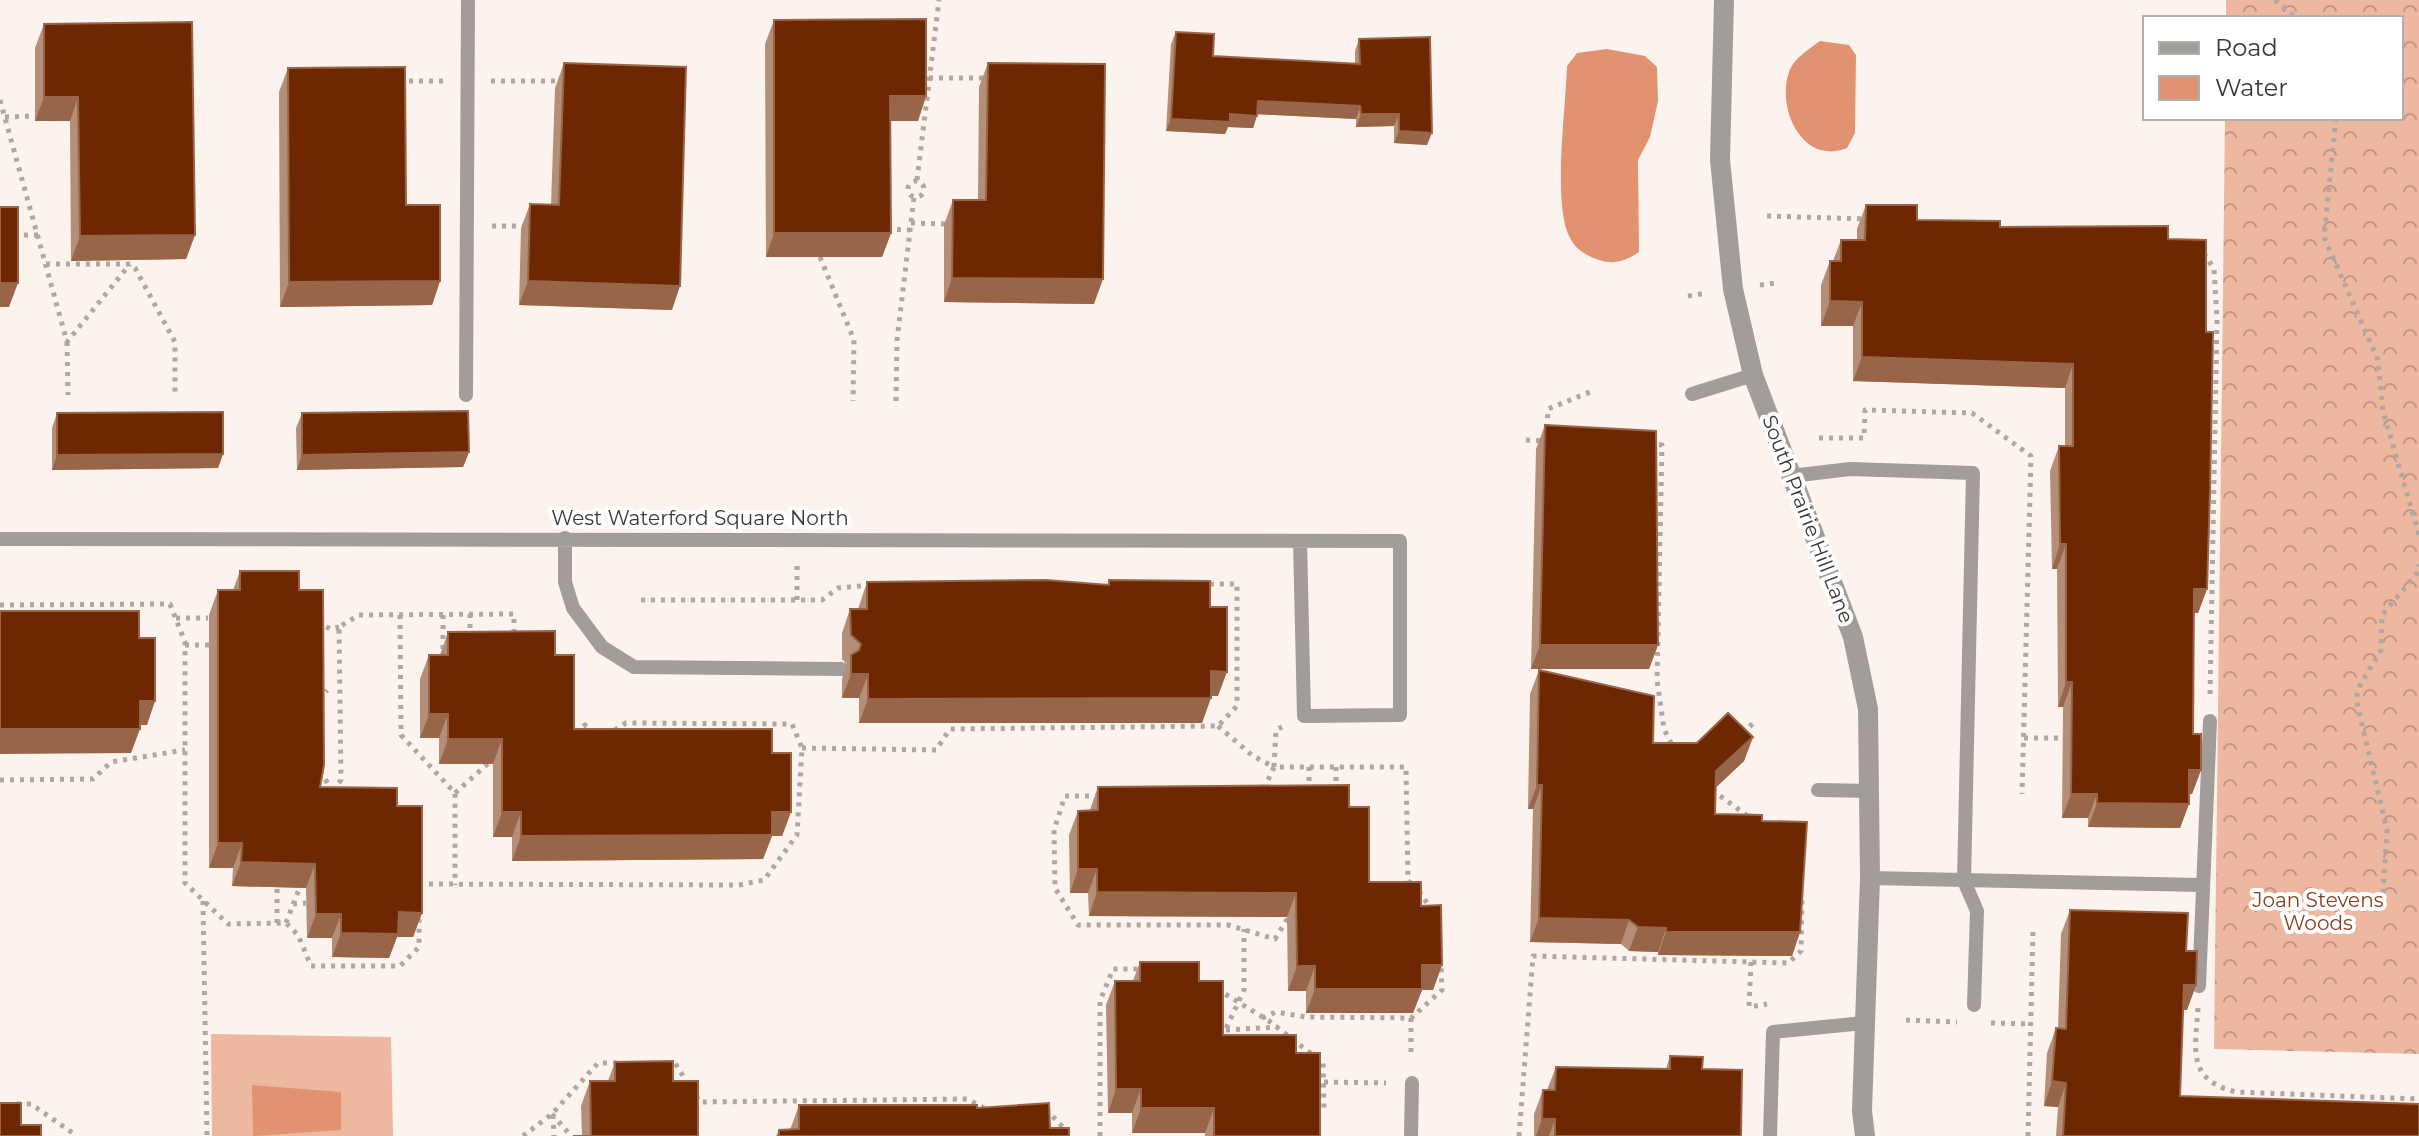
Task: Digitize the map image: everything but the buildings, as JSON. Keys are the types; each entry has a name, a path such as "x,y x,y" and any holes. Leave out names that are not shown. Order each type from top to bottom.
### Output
{"street":[{"name":"South Prairie Hill Lane","path":"1724,0 1720,160 1733,289 1753,375 1829,565 1853,637 1868,709 1871,791 1862,1111 1865,1136"}],"lane":[{"path":"466,395 468,0"},
{"path":"1692,394 1753,375"},
{"path":"1791,476 1850,469 1973,473 1964,881 1977,911 1974,1005"},
{"path":"565,538 565,582 573,608 602,647 634,667 842,669"},
{"name":"West Waterford Square North","path":"0,539 1400,541 1400,715 1304,716"},
{"path":"1300,541 1304,716"},
{"path":"2199,986 2210,721"},
{"path":"1818,790 1871,791"},
{"path":"1870,878 2202,885"},
{"path":"1770,1136 1773,1032 1864,1023"},
{"path":"1411,1136 1412,1083"}],"path":[{"path":"914,197 925,190 917,180 939,0"},
{"path":"2275,0 2294,16"},
{"path":"929,78 992,78"},
{"path":"0,100 67,342 68,395"},
{"path":"5,117 35,116"},
{"path":"2336,120 2324,237 2378,360 2383,411 2419,535"},
{"path":"914,197 908,192 908,186 917,180"},
{"path":"896,401 897,340 914,197"},
{"path":"1767,216 1876,219"},
{"path":"882,228 949,225"},
{"path":"9,235 38,235"},
{"path":"2202,248 2214,269 2217,319 2210,721"},
{"path":"820,257 854,340 853,401"},
{"path":"46,264 130,264"},
{"path":"67,342 130,264"},
{"path":"130,264 175,342 175,395"},
{"path":"1526,440 1546,441 1548,409 1590,392"},
{"path":"1633,444 1662,445 1657,680 1664,729 1676,753"},
{"path":"2383,893 2387,830 2356,699 2360,685 2381,650 2382,615 2419,571 2419,564"},
{"path":"1190,584 1237,584 1237,706 1218,726"},
{"path":"641,600 822,600 838,588 877,585"},
{"path":"5,617 2,605 170,604 185,645 185,883 228,924 286,923 298,935 311,966 400,966 419,947 419,869"},
{"path":"97,615 98,605"},
{"path":"124,605 125,619"},
{"path":"470,614 470,642"},
{"path":"320,635 359,615 514,614 514,645"},
{"path":"400,615 401,735 455,793 455,885"},
{"path":"443,615 443,656"},
{"path":"176,618 208,618"},
{"path":"314,618 330,629"},
{"path":"325,801 341,780 339,627"},
{"path":"514,635 524,642"},
{"path":"185,645 209,645"},
{"path":"315,690 340,692"},
{"path":"319,702 327,690"},
{"path":"1262,796 1274,767 1276,730 1304,716"},
{"path":"1736,741 1754,722"},
{"path":"419,884 739,885 764,880 797,835 802,748 792,724 626,723 608,735"},
{"path":"661,723 661,739"},
{"path":"687,738 688,723"},
{"path":"575,736 585,725 600,740"},
{"path":"802,748 936,750 950,729 1218,726 1253,756 1274,767 1406,767 1408,894"},
{"path":"615,730 615,741"},
{"path":"2024,738 2067,738"},
{"path":"0,780 93,779 111,762 185,750"},
{"path":"455,793 495,758 504,758"},
{"path":"315,764 342,804"},
{"path":"1309,767 1309,795"},
{"path":"1336,767 1336,794"},
{"path":"1709,787 1739,812 1762,822"},
{"path":"323,789 347,792"},
{"path":"1110,796 1065,796 1054,830 1055,888 1078,925 1228,925 1275,939 1293,909"},
{"path":"286,923 304,877"},
{"path":"1394,888 1408,881"},
{"path":"1262,1018 1285,1012 1306,1017 1411,1018 1442,990 1442,925 1415,885 1408,881"},
{"path":"277,887 277,923"},
{"path":"1519,1136 1533,956 1788,963 1796,959 1801,951 1802,890"},
{"path":"203,900 207,1136"},
{"path":"292,904 306,903"},
{"path":"1218,1044 1239,1006 1244,990 1244,929"},
{"path":"2028,1136 2033,929"},
{"path":"1751,962 1749,1007 1774,1004"},
{"path":"1100,1136 1100,1001 1113,969 1158,969"},
{"path":"2199,986 2197,1062 2203,1078 2215,1087 2236,1092 2419,1099"},
{"path":"1213,987 1277,1027 1323,1063 1324,1109 1312,1109"},
{"path":"1311,1082 1412,1083 1411,1018"},
{"path":"1226,1030 1277,1027"},
{"path":"1241,1031 1241,1045"},
{"path":"523,1136 552,1114 598,1063 629,1063"},
{"path":"659,1063 675,1063 700,1102"},
{"path":"700,1102 967,1099 982,1108 997,1108"},
{"path":"693,1112 700,1102"},
{"path":"16,1104 31,1104 77,1136"},
{"path":"1045,1109 1071,1136"},
{"path":"552,1114 554,1136"},
{"path":"552,1114 571,1136"}],"green space":[{"name":"Joan Stevens Woods","path":"2226,0 2419,0 2419,1054 2214,1049 2225,120 2403,120 2403,16 2226,16"},
{"path":"211,1034 391,1037 393,1136 212,1136"}],"water":[{"path":"1820,41 1849,45 1856,55 1855,133 1847,148 1831,151 1818,149 1806,142 1790,117 1786,102 1791,67"},
{"path":"1607,49 1645,56 1657,67 1658,101 1650,137 1638,160 1639,252 1615,262 1590,257 1572,242 1565,223 1561,180 1567,66 1577,53"},
{"path":"252,1085 341,1092 341,1130 253,1136"}]}
